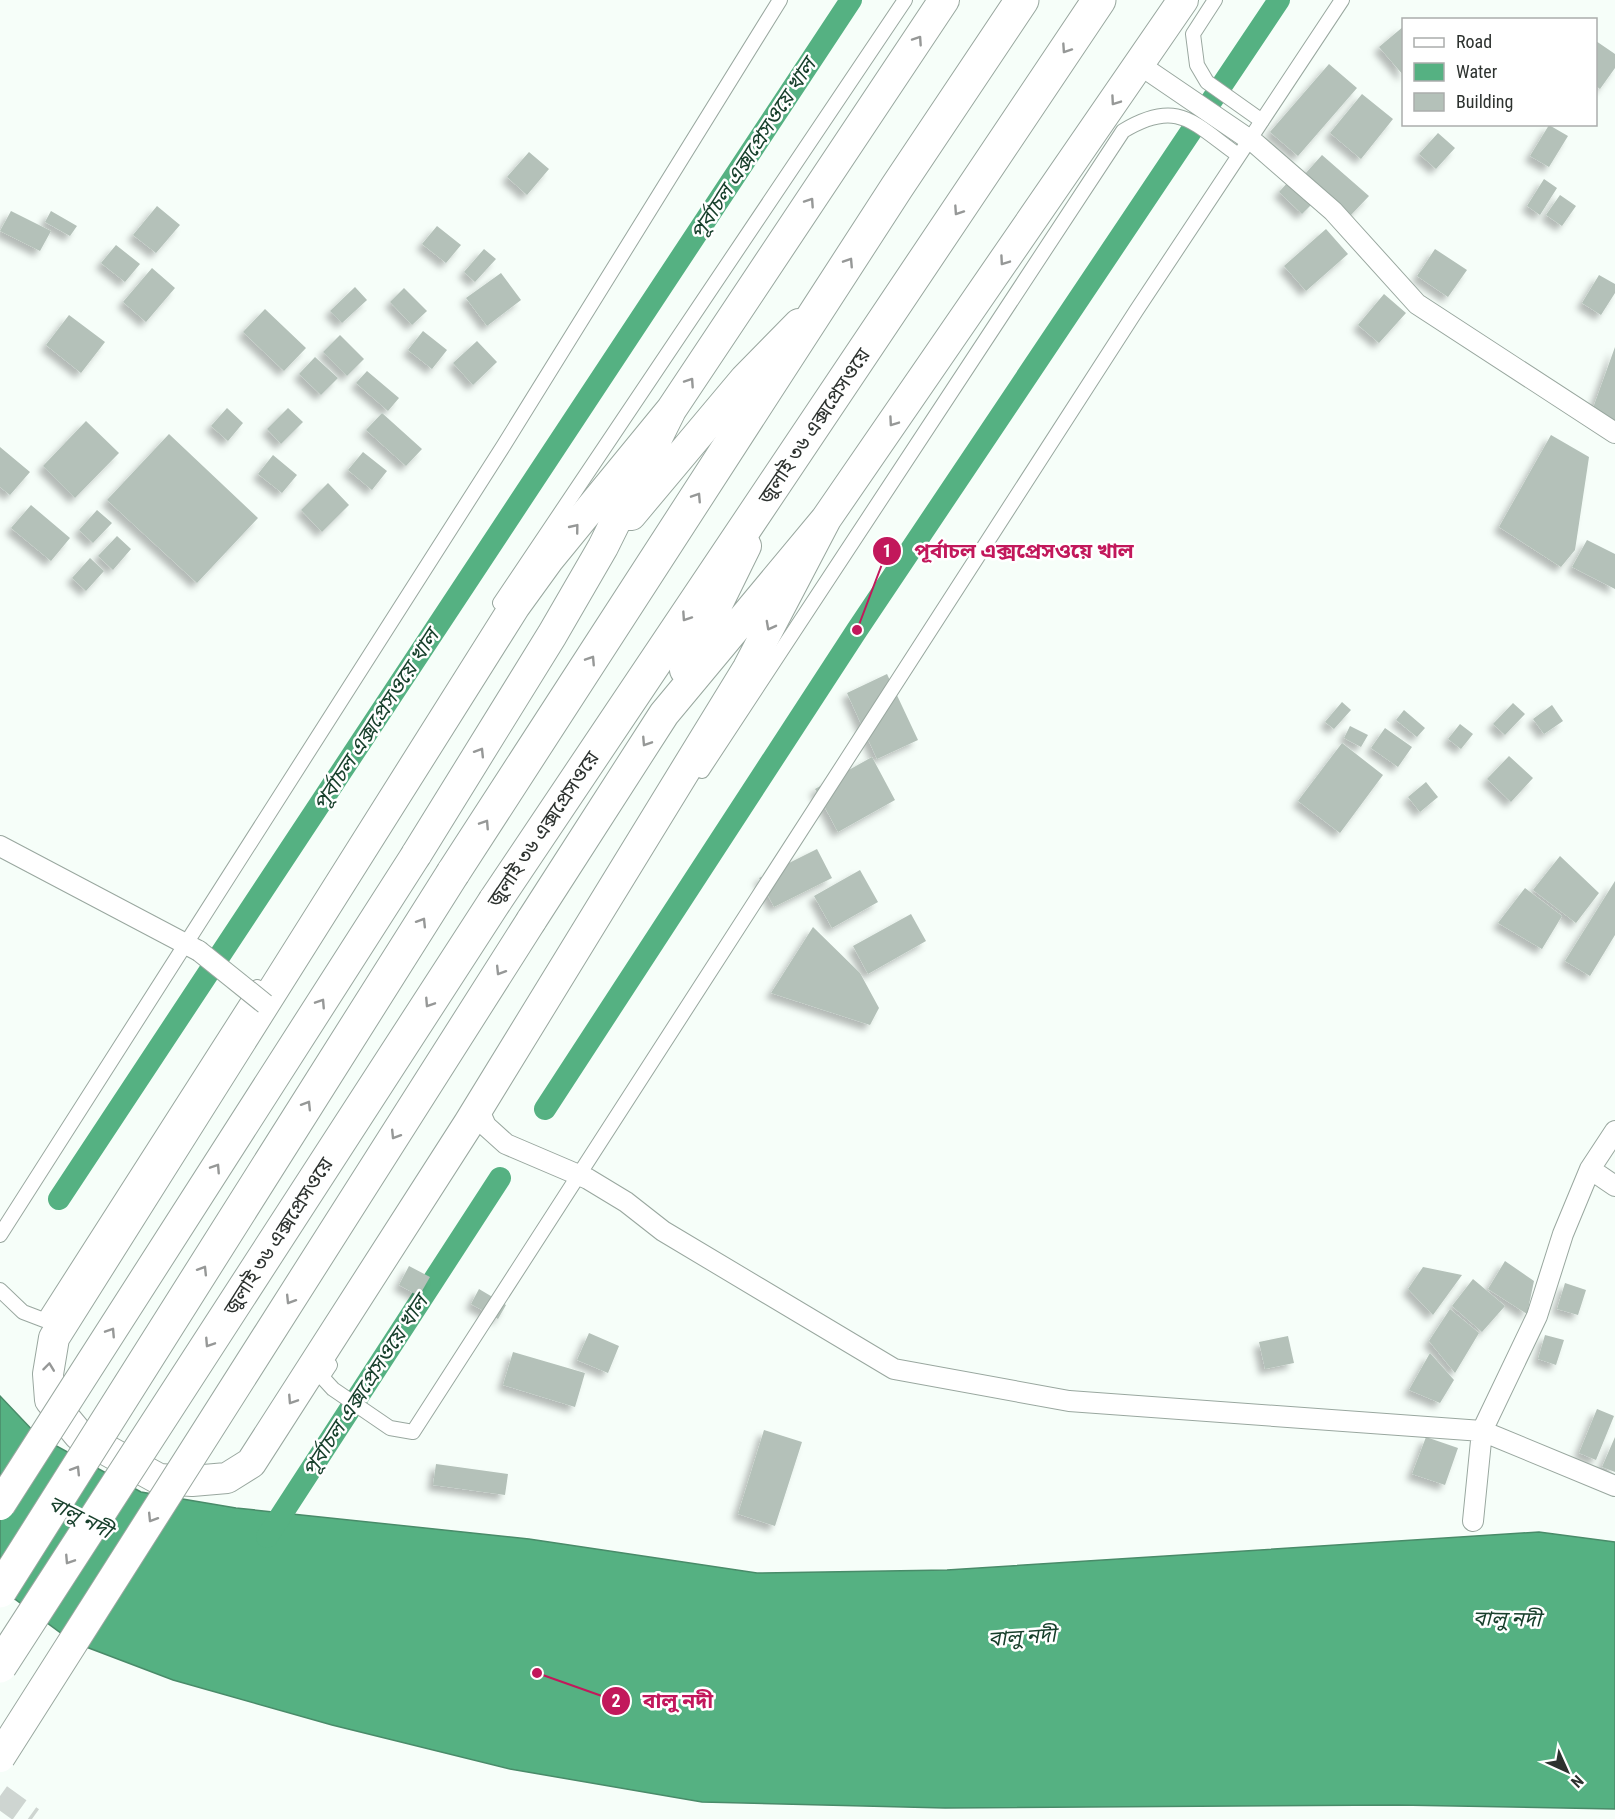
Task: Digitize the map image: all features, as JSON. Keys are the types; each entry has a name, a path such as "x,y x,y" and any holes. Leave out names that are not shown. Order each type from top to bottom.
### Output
{"highway":[{"path":"0,1591 453,873 1022,0"},
{"name":"জুলাই ৩৬ এক্সপ্রেসওয়ে","path":"0,1666 495,901 1099,0"}],"main road":[{"path":"826,519 748,668 481,1113 251,1462 227,1478 192,1482 159,1479 79,1435 63,1419 50,1400 48,1374 54,1338 261,991 515,606 549,559 671,410 944,0"},
{"path":"664,714 826,519 1183,0"},
{"path":"603,547 745,379 829,293"},
{"path":"0,1505 416,855 552,635 603,547 671,410"},
{"path":"0,1757 664,714 774,486"}],"street":[{"path":"0,1235 193,947 780,0"},
{"path":"478,638 906,0"},
{"path":"1215,0 1193,34 1197,65 1207,82 1262,120"},
{"path":"1244,144 1187,118 1165,114 1142,120 1123,131 688,793 481,1113 322,1377 333,1389 390,1428 413,1432 1244,144 1342,0"},
{"path":"1140,65 1332,211 1417,304 1615,433"},
{"path":"0,846 193,947 261,991 44,1320 23,1312 0,1290"},
{"path":"481,1113 496,1137 506,1144 579,1175 626,1202 663,1232 894,1369 1069,1401 1482,1431 1615,1486"},
{"path":"1473,1521 1482,1431 1537,1316 1563,1234 1590,1169 1615,1131"},
{"path":"1590,1169 1615,1186"}],"water":[{"path":"0,1396 38,1436 141,1492 236,1508 529,1539 757,1573 947,1570 1539,1532 1615,1542 1615,1809 1398,1805 945,1808 702,1802 510,1769 332,1725 173,1680 73,1642 0,1588"}],"building":[{"path":"1402,28 1402,74 1379,47"},
{"path":"1597,42 1615,54 1615,68 1600,89 1597,87"},
{"path":"1329,64 1357,88 1298,156 1270,132"},
{"path":"1362,94 1393,119 1361,159 1330,133"},
{"path":"1548,126 1568,136 1549,167 1530,156"},
{"path":"1438,133 1455,148 1436,169 1419,154"},
{"path":"529,152 549,169 527,195 507,177"},
{"path":"1322,155 1369,196 1351,215 1305,174"},
{"path":"1544,179 1557,188 1540,215 1527,206"},
{"path":"1289,181 1313,203 1302,214 1279,192"},
{"path":"1560,195 1576,206 1562,226 1546,215"},
{"path":"157,206 180,225 156,253 133,235"},
{"path":"11,211 51,231 40,251 0,231"},
{"path":"51,211 77,226 70,236 45,222"},
{"path":"437,226 461,245 446,263 422,244"},
{"path":"1326,229 1348,254 1306,291 1284,266"},
{"path":"116,245 140,264 125,282 101,263"},
{"path":"484,249 496,259 475,282 464,272"},
{"path":"1435,249 1467,270 1448,297 1417,276"},
{"path":"152,268 175,288 146,322 123,302"},
{"path":"501,273 521,300 487,326 466,298"},
{"path":"1599,275 1615,284 1615,293 1601,315 1582,303"},
{"path":"355,287 367,300 342,323 330,311"},
{"path":"404,288 427,311 412,325 390,302"},
{"path":"1384,294 1406,313 1379,343 1358,325"},
{"path":"265,309 306,348 284,371 243,332"},
{"path":"69,315 105,342 81,373 46,345"},
{"path":"423,331 447,350 432,369 408,350"},
{"path":"340,335 364,359 347,376 323,352"},
{"path":"477,341 497,362 473,385 453,363"},
{"path":"1615,347 1615,424 1593,408"},
{"path":"315,357 338,378 321,395 299,374"},
{"path":"367,371 399,398 388,411 356,383"},
{"path":"227,408 243,423 228,441 211,426"},
{"path":"288,408 303,422 281,444 267,429"},
{"path":"382,413 422,449 406,466 366,430"},
{"path":"86,421 119,453 75,498 43,466"},
{"path":"169,434 258,518 197,583 107,500"},
{"path":"1551,435 1589,457 1575,550 1561,567 1499,527"},
{"path":"0,447 30,472 10,495 0,487"},
{"path":"363,452 387,471 372,490 348,470"},
{"path":"273,455 297,475 282,493 258,474"},
{"path":"328,483 349,505 322,532 301,510"},
{"path":"31,505 70,538 51,561 11,528"},
{"path":"97,510 112,523 93,543 79,530"},
{"path":"117,536 131,549 113,570 98,556"},
{"path":"1587,540 1615,554 1615,589 1572,567"},
{"path":"90,558 104,571 86,591 72,578"},
{"path":"887,674 918,740 877,759 847,693"},
{"path":"1342,702 1351,710 1334,729 1325,722"},
{"path":"1513,703 1525,714 1505,735 1493,724"},
{"path":"1552,705 1563,721 1544,734 1533,719"},
{"path":"1404,710 1425,728 1417,737 1396,720"},
{"path":"1460,724 1473,734 1461,749 1448,739"},
{"path":"1350,726 1368,735 1361,747 1344,738"},
{"path":"1385,728 1412,747 1398,767 1371,748"},
{"path":"1342,743 1383,775 1340,833 1298,801"},
{"path":"1509,756 1533,778 1511,802 1487,779"},
{"path":"872,757 895,800 838,832 815,789"},
{"path":"1426,782 1438,797 1420,812 1408,797"},
{"path":"817,849 832,878 774,907 759,878"},
{"path":"1560,856 1599,893 1576,923 1533,890"},
{"path":"860,870 878,902 832,928 814,896"},
{"path":"1615,881 1615,935 1590,976 1565,961"},
{"path":"1525,888 1562,916 1542,949 1498,923"},
{"path":"911,914 926,941 868,974 853,946"},
{"path":"813,927 860,973 879,1008 870,1025 771,993"},
{"path":"1505,1261 1534,1281 1527,1314 1488,1289"},
{"path":"409,1266 430,1277 419,1296 399,1285"},
{"path":"1423,1267 1462,1275 1433,1315 1408,1289"},
{"path":"1473,1279 1505,1306 1482,1332 1452,1306"},
{"path":"1565,1283 1586,1290 1578,1315 1557,1309"},
{"path":"479,1289 506,1305 498,1319 471,1304"},
{"path":"1450,1309 1479,1333 1455,1373 1429,1341"},
{"path":"589,1333 619,1346 608,1373 577,1360"},
{"path":"1545,1335 1564,1340 1556,1365 1538,1359"},
{"path":"1288,1336 1294,1363 1265,1369 1259,1342"},
{"path":"513,1352 585,1373 575,1407 503,1385"},
{"path":"1430,1353 1454,1380 1440,1403 1409,1390"},
{"path":"1597,1409 1614,1416 1596,1460 1579,1453"},
{"path":"764,1430 802,1442 775,1526 738,1514"},
{"path":"1426,1437 1458,1448 1445,1485 1412,1474"},
{"path":"1615,1437 1615,1472 1602,1467"},
{"path":"436,1464 508,1474 505,1495 433,1485"}],"waterway":[{"name":"পূর্বাচল এক্সপ্রেসওয়ে খাল","path":"59,1199 851,0"},
{"name":"পূর্বাচল এক্সপ্রেসওয়ে খাল","path":"545,1109 857,630 1279,0"},
{"name":"পূর্বাচল এক্সপ্রেসওয়ে খাল","path":"267,1537 500,1178"}],"tunnel":[{"path":"0,1796 32,1819"}],"place":[{"name":"পূর্বাচল এক্সপ্রেসওয়ে খাল","path":"857,630"},
{"name":"বালু নদী","path":"537,1673"}]}
